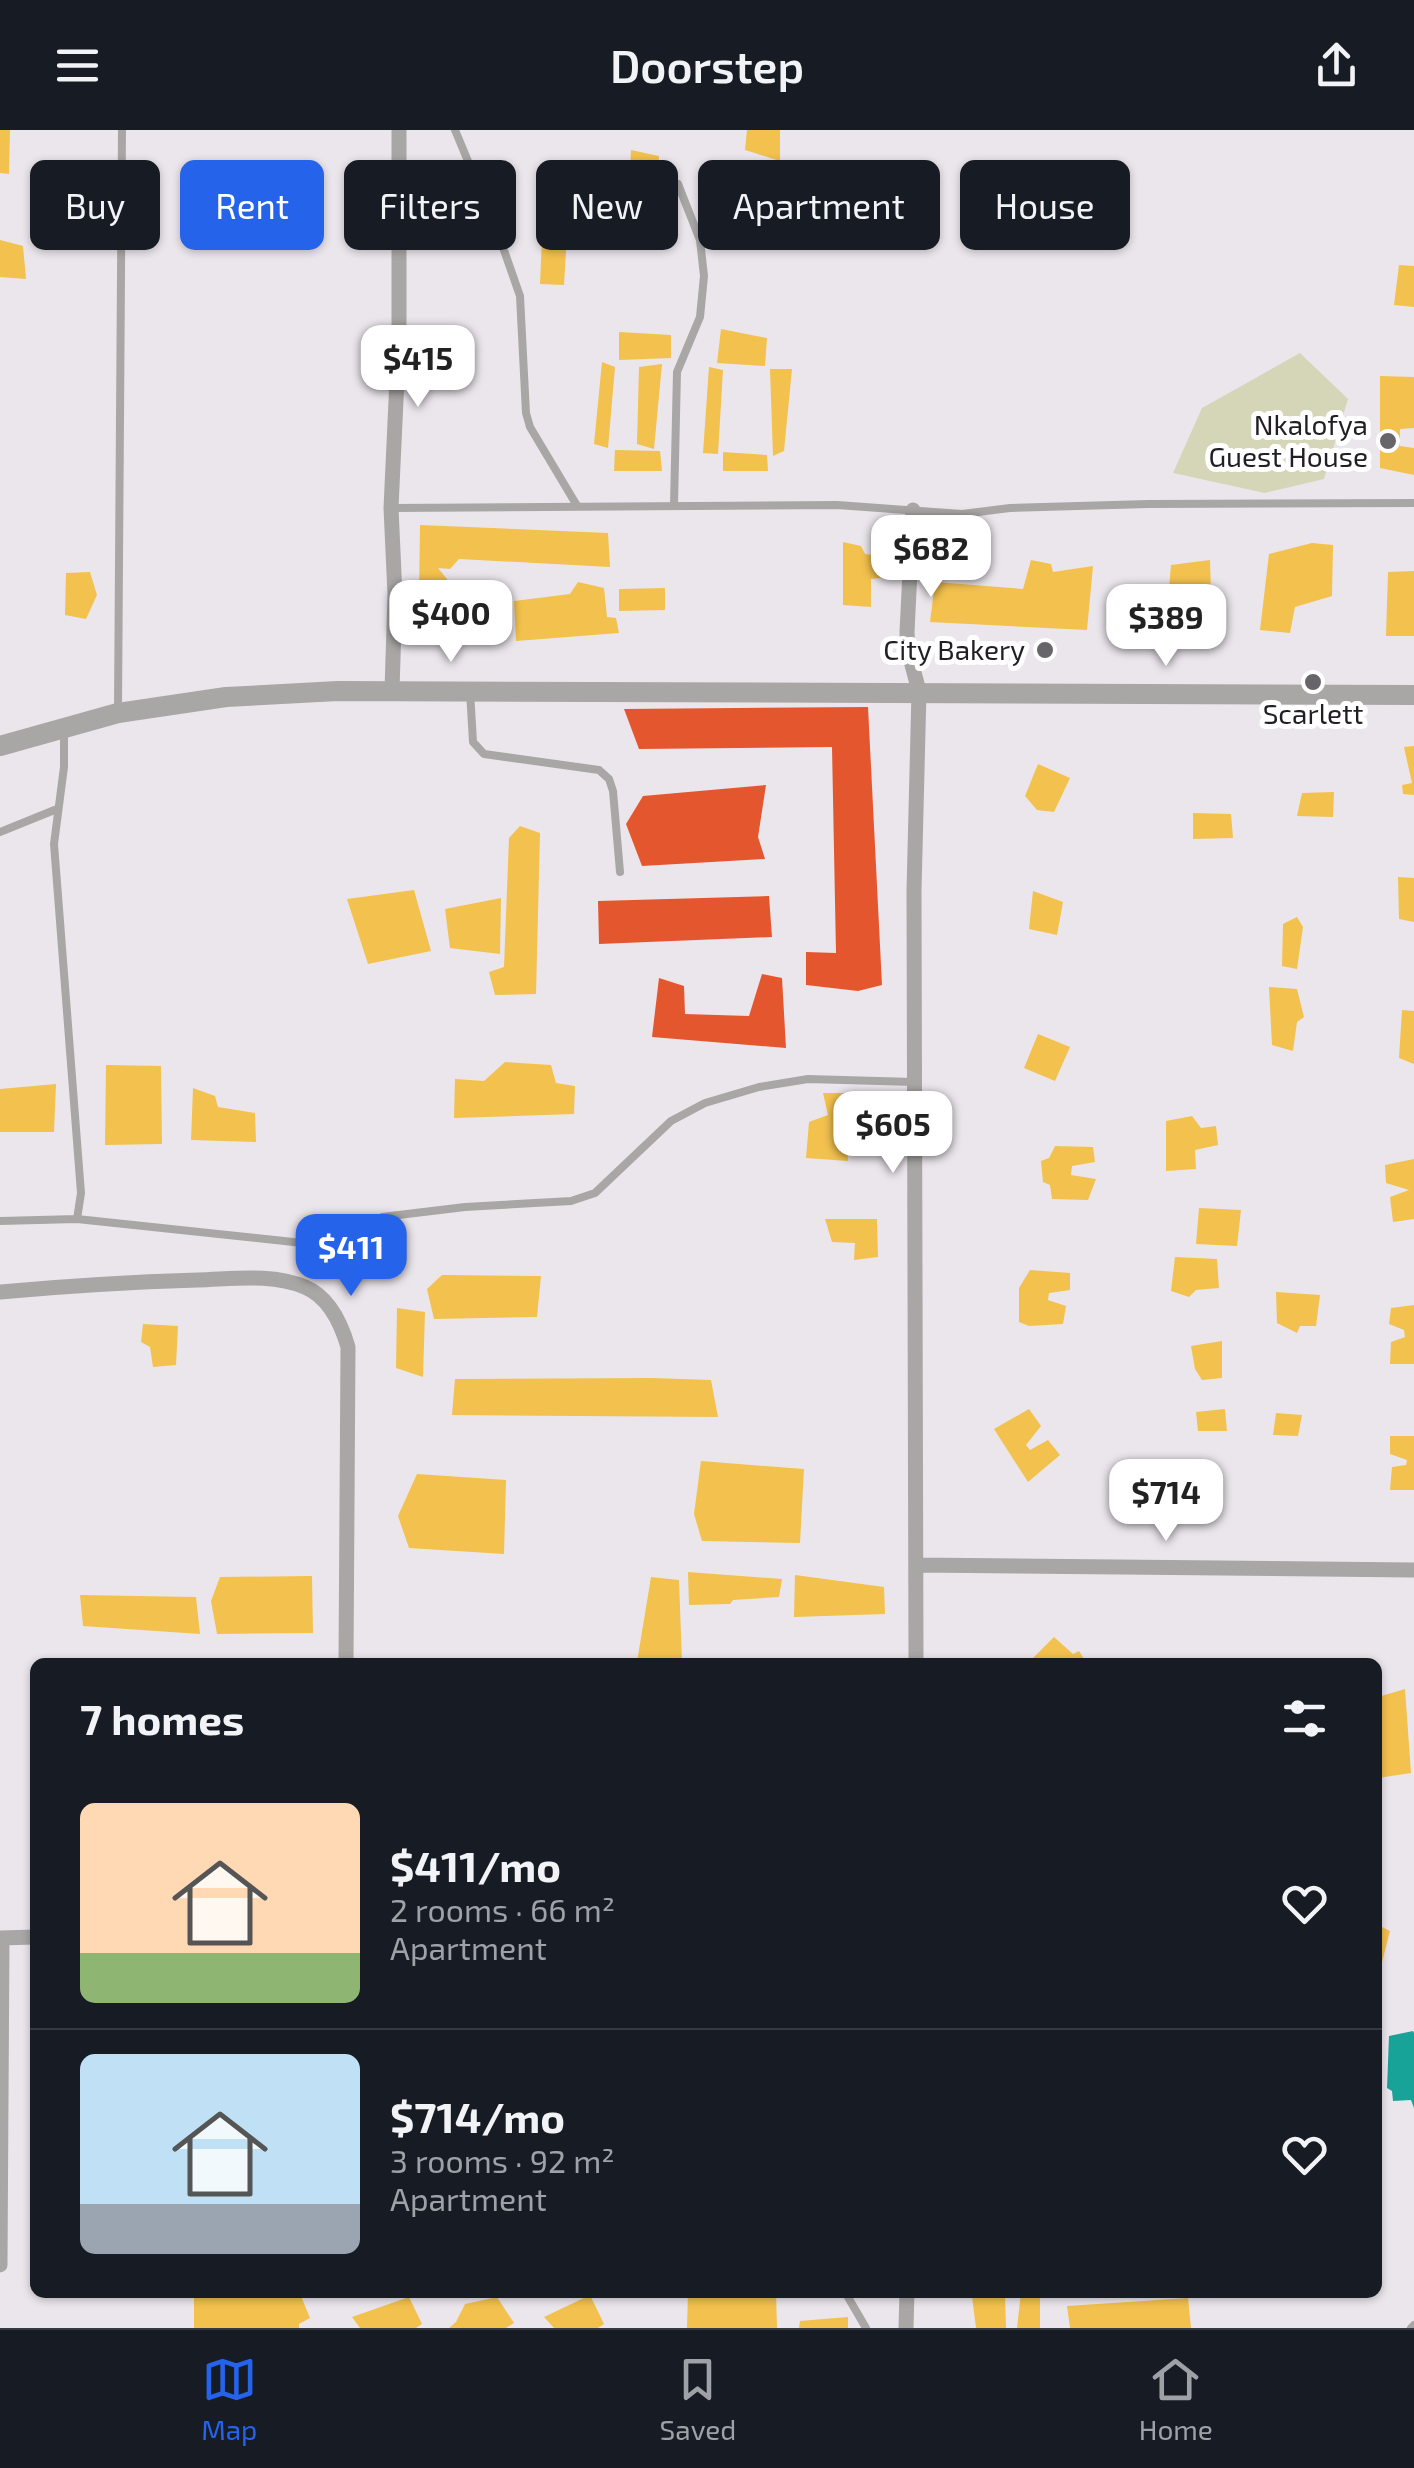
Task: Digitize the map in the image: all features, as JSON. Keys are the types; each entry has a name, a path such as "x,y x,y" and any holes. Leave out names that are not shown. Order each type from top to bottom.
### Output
{"street":[{"path":"392,690 395,594 391,508 399,336 399,130"},
{"path":"913,510 908,650 919,692 914,891 916,1658"},
{"path":"0,746 118,713 226,697 392,690 1414,696"},
{"path":"0,1292 95,1283 260,1278 306,1287 325,1302 340,1322 348,1347 346,1658"},
{"path":"918,1564 1414,1570"},
{"path":"0,2266 1,1938 30,1937"},
{"path":"906,2298 906,2328"}],"lane":[{"path":"118,713 122,130"},
{"path":"455,130 520,296 530,427 576,504"},
{"path":"674,505 677,372 700,317 704,276 700,240 678,184"},
{"path":"391,508 837,505 962,514 1010,508 1148,504 1414,504"},
{"path":"470,690 473,742 484,754 600,770 608,779 613,791 620,872"},
{"path":"64,728 64,766 54,844 81,1193 77,1219"},
{"path":"0,832 57,809"},
{"path":"0,1220 8,1223 77,1219 312,1244 331,1241 382,1218 465,1207 572,1201 596,1193 671,1121 705,1103 759,1087 808,1079 916,1082"},
{"path":"848,2298 866,2328"}],"green space":[{"path":"1300,353 1348,399 1324,479 1265,493 1173,473 1202,408"}],"building: Homes":[{"path":"0,130 10,130 9,174 0,173"},
{"path":"747,130 780,130 780,160 745,150"},
{"path":"631,150 659,156 659,160 631,160"},
{"path":"0,240 23,246 26,279 0,277"},
{"path":"542,250 566,250 564,285 540,284"},
{"path":"1399,265 1414,266 1414,307 1394,305"},
{"path":"721,329 767,338 765,366 717,363"},
{"path":"619,332 671,335 671,358 619,360"},
{"path":"602,362 615,367 608,448 594,444"},
{"path":"662,364 654,449 637,444 639,367"},
{"path":"709,367 723,370 718,454 703,453"},
{"path":"770,369 792,369 784,451 773,456"},
{"path":"1380,376 1414,377 1414,428 1400,429 1400,446 1414,448 1414,475 1380,468"},
{"path":"615,450 660,451 662,471 614,471"},
{"path":"723,452 767,455 768,471 723,471"},
{"path":"420,525 608,533 610,567 459,559 450,569 438,568 447,579 446,588 440,591 441,603 419,597"},
{"path":"843,542 861,546 865,554 883,557 887,577 871,579 871,607 843,605"},
{"path":"1312,543 1333,545 1332,596 1295,607 1290,633 1260,630 1269,554"},
{"path":"1031,560 1051,564 1053,572 1093,566 1087,630 930,622 935,582 1023,589"},
{"path":"1210,560 1212,624 1166,624 1171,565"},
{"path":"1414,571 1414,636 1386,636 1388,572"},
{"path":"90,572 97,595 86,619 65,615 66,573"},
{"path":"578,582 604,588 607,617 616,618 619,633 516,641 514,601 570,594"},
{"path":"665,588 665,610 619,611 619,589"},
{"path":"505,601 506,637 419,640 421,612"},
{"path":"1414,746 1414,795 1403,794 1402,785 1412,783 1404,747"},
{"path":"1038,764 1070,778 1054,812 1037,810 1025,796"},
{"path":"1334,792 1333,817 1297,816 1302,793"},
{"path":"1193,813 1231,814 1233,838 1193,839"},
{"path":"520,826 540,833 536,994 495,995 489,972 504,967 509,838"},
{"path":"1398,877 1414,878 1414,922 1399,919"},
{"path":"414,890 431,951 368,964 347,899"},
{"path":"1033,891 1063,902 1057,935 1029,929"},
{"path":"501,898 500,954 450,948 445,909"},
{"path":"1297,917 1303,927 1297,969 1282,966 1283,924"},
{"path":"1269,987 1297,989 1304,1017 1297,1022 1293,1051 1272,1045"},
{"path":"1402,1010 1414,1011 1414,1064 1399,1058"},
{"path":"1038,1034 1070,1047 1055,1081 1024,1068"},
{"path":"505,1062 551,1065 556,1083 575,1086 574,1114 454,1118 455,1079 484,1081"},
{"path":"106,1065 161,1066 162,1144 105,1145"},
{"path":"56,1084 54,1132 0,1132 0,1089"},
{"path":"193,1088 215,1096 218,1107 255,1113 256,1142 191,1140"},
{"path":"823,1093 849,1093 858,1107 883,1106 880,1141 847,1144 848,1161 806,1158 809,1122 828,1115"},
{"path":"1192,1116 1201,1128 1216,1126 1218,1145 1195,1150 1196,1169 1166,1171 1166,1121"},
{"path":"1055,1146 1093,1147 1095,1162 1072,1166 1071,1175 1096,1179 1088,1200 1052,1199 1050,1185 1043,1182 1041,1161 1049,1158"},
{"path":"1414,1159 1414,1219 1393,1222 1390,1197 1409,1190 1386,1183 1385,1165"},
{"path":"1199,1208 1241,1210 1237,1246 1196,1244"},
{"path":"825,1219 877,1219 878,1257 854,1260 855,1243 832,1242"},
{"path":"1175,1257 1217,1259 1219,1288 1196,1290 1189,1297 1171,1291"},
{"path":"1030,1270 1070,1273 1070,1290 1049,1293 1048,1300 1066,1306 1063,1324 1029,1326 1019,1322 1019,1288"},
{"path":"442,1275 541,1276 537,1317 434,1319 427,1289"},
{"path":"1276,1292 1320,1295 1316,1326 1300,1326 1297,1333 1277,1323"},
{"path":"1414,1305 1414,1364 1390,1364 1391,1342 1405,1337 1404,1330 1389,1324 1391,1308"},
{"path":"397,1308 425,1312 423,1377 396,1368"},
{"path":"143,1324 178,1326 176,1365 153,1367 150,1347 141,1342"},
{"path":"1222,1341 1222,1378 1202,1380 1195,1369 1191,1346"},
{"path":"455,1379 711,1380 718,1417 452,1415"},
{"path":"1029,1409 1041,1426 1026,1445 1030,1450 1048,1440 1060,1455 1028,1482 994,1429"},
{"path":"1225,1409 1227,1431 1198,1431 1196,1412"},
{"path":"1276,1413 1302,1415 1298,1436 1273,1435"},
{"path":"1390,1436 1414,1436 1414,1490 1390,1490 1392,1467 1406,1465 1407,1460 1390,1454"},
{"path":"701,1461 804,1469 800,1543 702,1541 694,1514"},
{"path":"417,1474 506,1480 504,1554 409,1548 398,1516"},
{"path":"688,1572 782,1579 779,1597 689,1605"},
{"path":"795,1575 884,1587 885,1614 794,1617"},
{"path":"312,1576 313,1633 217,1634 211,1601 220,1577"},
{"path":"651,1577 679,1580 682,1658 638,1658"},
{"path":"80,1595 196,1597 200,1634 83,1626"},
{"path":"1054,1637 1073,1654 1079,1651 1083,1658 1033,1658"},
{"path":"1405,1689 1411,1773 1382,1777 1382,1696"},
{"path":"1382,1927 1390,1931 1382,1962"},
{"path":"194,2298 302,2298 310,2318 299,2328 194,2328"},
{"path":"409,2298 422,2324 416,2328 360,2328 352,2317"},
{"path":"498,2298 514,2323 506,2328 449,2328 465,2304"},
{"path":"591,2298 604,2324 598,2328 554,2328 544,2317"},
{"path":"688,2298 776,2298 777,2328 687,2328"},
{"path":"972,2298 1005,2298 1006,2328 976,2328"},
{"path":"1020,2298 1040,2298 1040,2328 1017,2328"},
{"path":"1188,2298 1191,2328 1070,2328 1067,2306"},
{"path":"848,2317 848,2328 799,2328 800,2321"}],"building: Shops":[{"path":"868,707 882,985 858,991 806,985 806,952 836,953 832,747 639,749 624,709"},
{"path":"766,785 758,837 765,859 642,866 626,824 643,796"},
{"path":"769,896 772,937 599,944 598,901"},
{"path":"762,974 782,978 786,1048 652,1037 659,978 684,986 685,1014 749,1016"}],"building: Public":[{"path":"1413,2031 1414,2108 1411,2100 1393,2101 1392,2091 1387,2088 1389,2036"}],"place":[{"name":"Nkalofya Guest House","path":"1388,441"},
{"name":"City Bakery","path":"1045,650"},
{"name":"Scarlett","path":"1313,682"}]}
